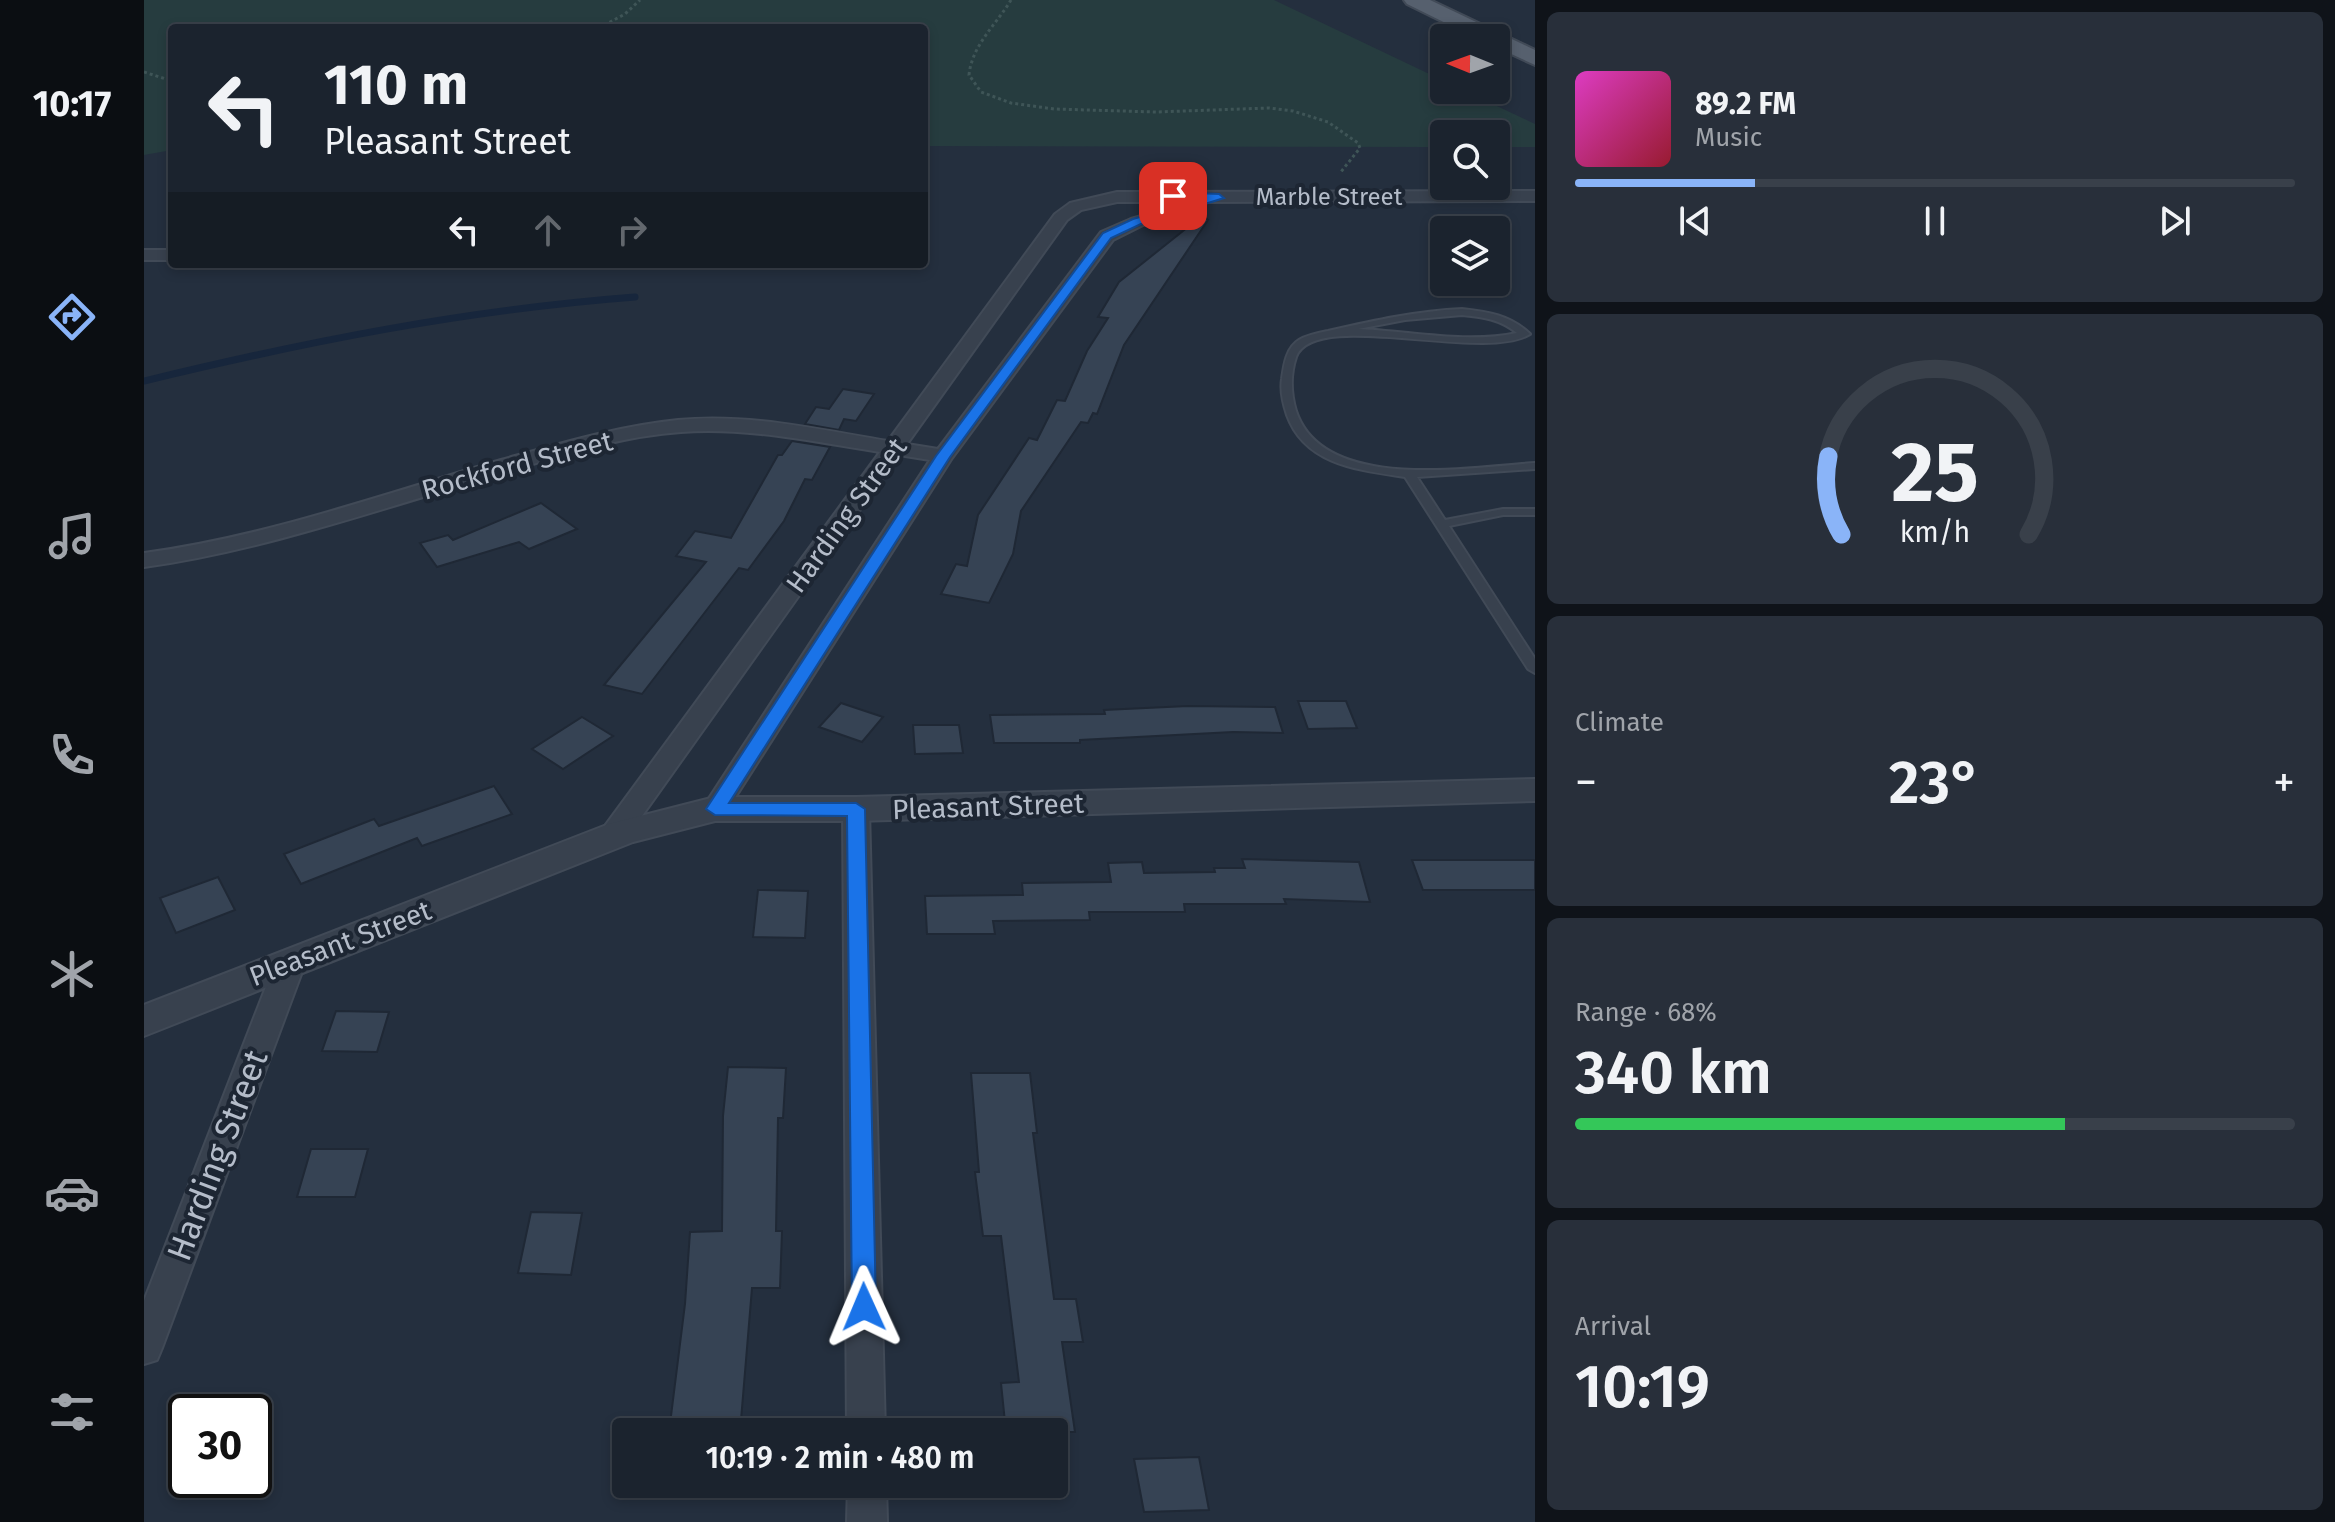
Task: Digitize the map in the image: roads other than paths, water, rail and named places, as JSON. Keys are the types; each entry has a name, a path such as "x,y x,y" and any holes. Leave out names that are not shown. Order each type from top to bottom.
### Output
{"main road":[{"path":"1414,0 1464,24"},
{"path":"1510,46 1535,58"}],"street":[{"name":"Marble Street","path":"1088,202 1117,197 1201,195 1219,198 1535,196"},
{"name":"Marble Street","path":"1137,222 1219,198"},
{"path":"1088,202 1137,222"},
{"name":"Harding Street","path":"612,837 1061,217 1088,202"},
{"name":"Harding Street","path":"715,809 943,456 1107,236 1137,222"},
{"path":"144,255 168,255"},
{"name":"Rockford Street","path":"144,560 181,555 262,536 555,451 643,431 714,423 740,424 943,456"},
{"name":"Pleasant Street","path":"144,1021 612,837 715,809 856,809 1535,790"},
{"path":"856,809 866,1418"},
{"name":"Harding Street","path":"144,1348 291,961"},
{"path":"867,1498 867,1522"}],"lane":[{"path":"1334,332 1475,342 1507,340 1525,334 1518,324 1492,316 1464,313 1414,316 1334,332 1301,342 1292,354 1285,387 1293,424 1314,448 1329,459 1409,474 1535,466"},
{"path":"1409,474 1535,669"},
{"path":"1442,524 1503,512 1535,512"}],"waterway":[{"path":"144,381 388,329 510,310 635,297"}]}
